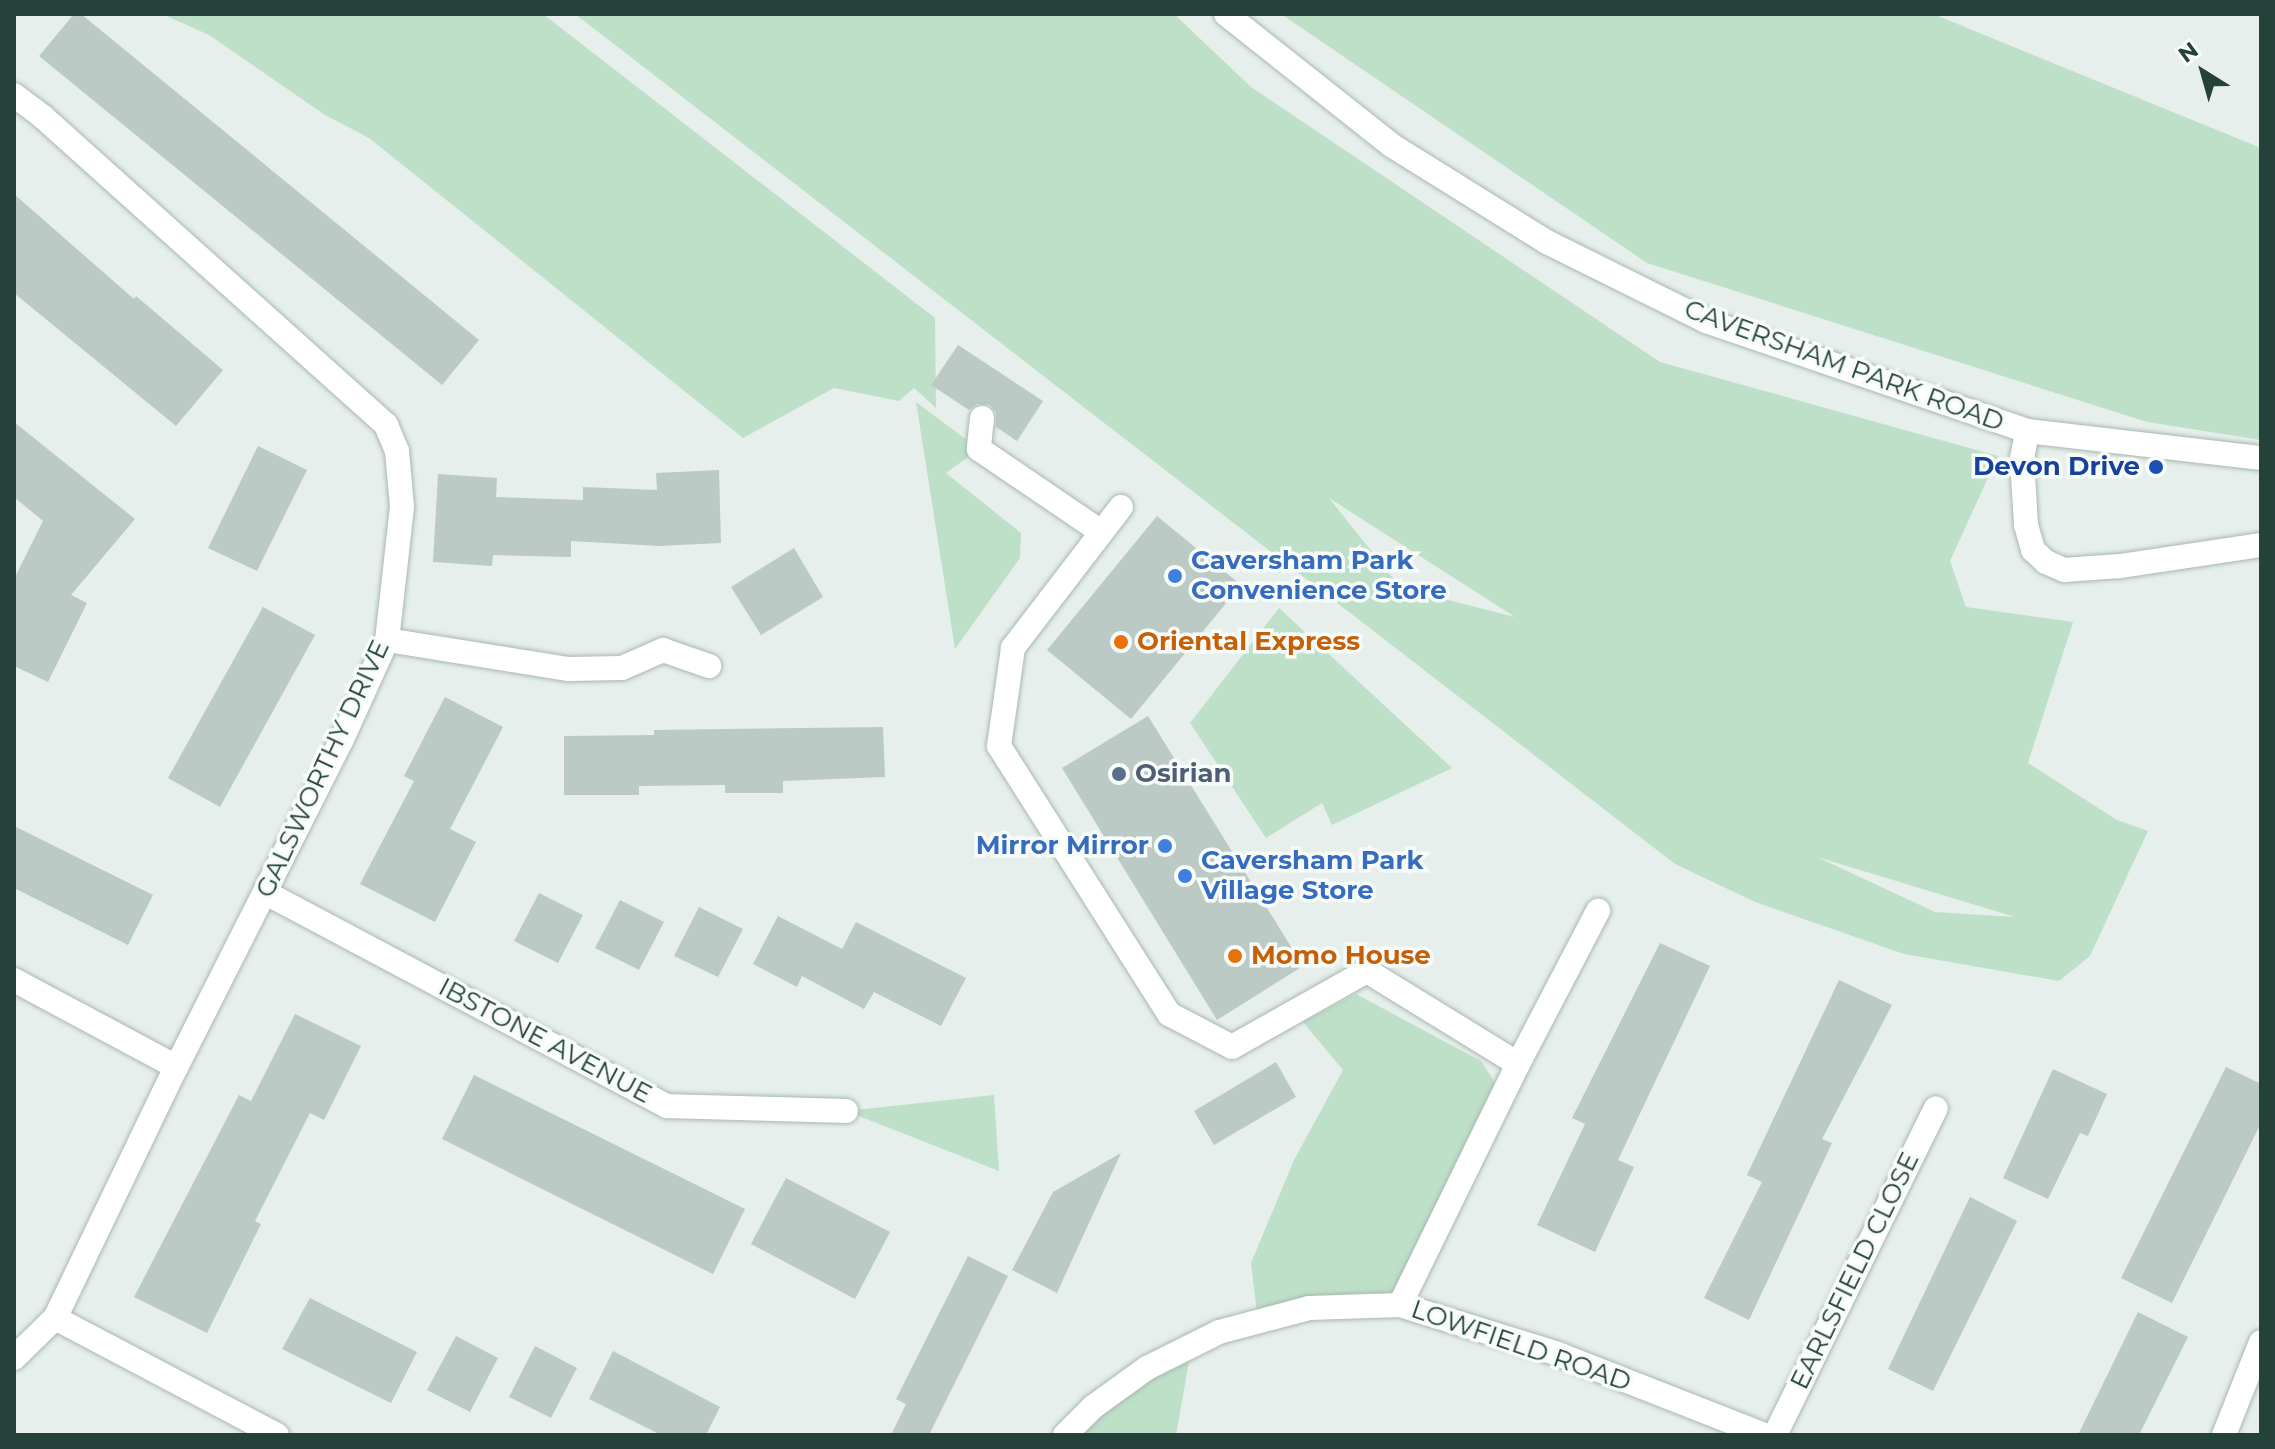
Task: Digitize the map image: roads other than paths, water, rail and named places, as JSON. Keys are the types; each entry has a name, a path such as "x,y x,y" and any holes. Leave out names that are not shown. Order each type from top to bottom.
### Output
{"street":[{"name":"CAVERSHAM PARK ROAD","path":"1226,14 1391,145 1547,242 1706,321 2027,431 2261,458"},
{"name":"GALSWORTHY DRIVE","path":"14,95 43,117 386,425 397,451 402,507 387,640 266,893 176,1067 55,1318 14,1358"},
{"path":"982,418 979,449 1101,532"},
{"path":"2027,431 2022,459 2026,525 2033,550 2046,562 2064,570 2120,566 2210,550 2261,545"},
{"path":"1121,507 1013,648 999,746 1169,1014 1232,1047 1367,971 1518,1064"},
{"path":"387,640 569,669 622,668 663,650 709,666"},
{"name":"IBSTONE AVENUE","path":"266,893 667,1106 846,1111"},
{"path":"1400,1305 1518,1064 1598,911"},
{"path":"14,980 176,1067"},
{"name":"EARLSFIELD CLOSE","path":"1775,1435 1936,1108"},
{"name":"LOWFIELD ROAD","path":"1065,1435 1093,1407 1147,1368 1219,1332 1309,1308 1400,1305 1558,1354 1765,1435"},
{"path":"55,1318 277,1435"},
{"path":"2224,1435 2261,1342"}],"place":[{"name":"Devon Drive","path":"2156,467"},
{"name":"Caversham Park Convenience Store","path":"1175,576"},
{"name":"Oriental Express","path":"1121,642"},
{"name":"Osirian","path":"1119,774"},
{"name":"Mirror Mirror","path":"1165,846"},
{"name":"Caversham Park Village Store","path":"1185,876"},
{"name":"Momo House","path":"1235,956"}]}
